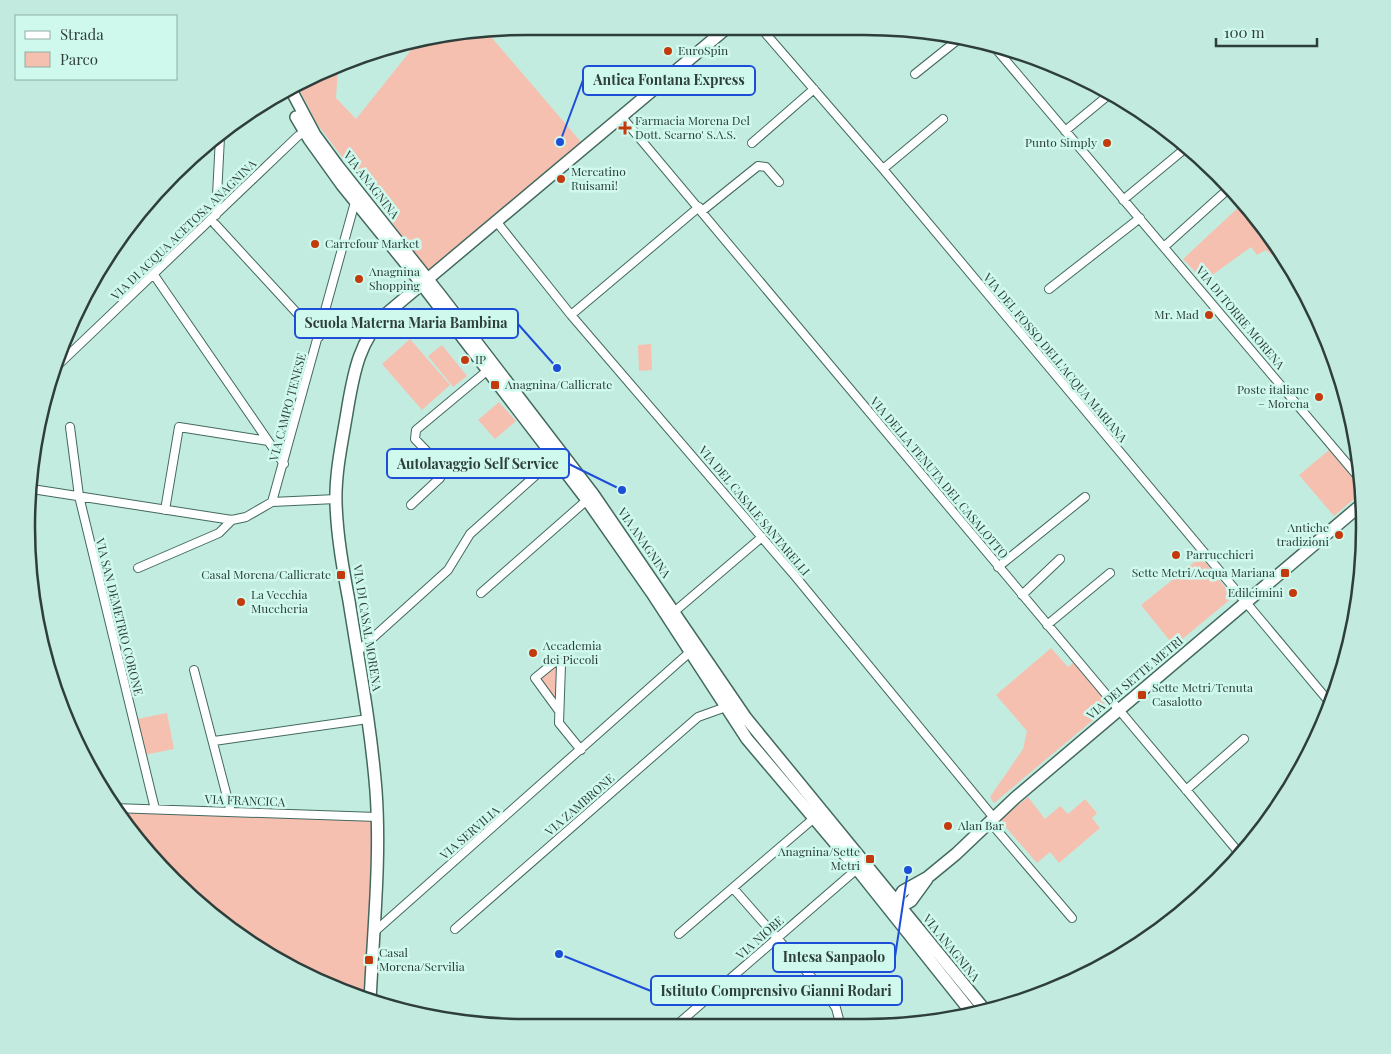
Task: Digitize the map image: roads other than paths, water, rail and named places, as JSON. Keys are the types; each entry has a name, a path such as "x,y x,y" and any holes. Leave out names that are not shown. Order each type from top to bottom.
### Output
{"main road":[{"name":"VIA DI CASAL MORENA","path":"370,993 377,817 368,719 340,548 336,499 341,447 360,352 375,326 405,297 718,35"},
{"name":"VIA ANAGNINA","path":"293,95 310,133 593,494 737,706 781,760 895,909 968,1008"},
{"name":"VIA ANAGNINA","path":"287,98 355,202 407,266 425,282 429,295 587,500 726,707 768,765 857,870 895,909 980,1005"},
{"path":"407,266 410,280 405,297 429,295"},
{"name":"VIA DEI SETTE METRI","path":"895,909 903,891 928,877 964,848 992,820 1355,509"}],"street":[{"name":"VIA DEL FOSSO DELL'ACQUA MARIANA","path":"767,35 883,169 1244,603 1325,698"},
{"path":"915,74 954,43"},
{"name":"VIA DI TORRE MORENA","path":"1001,55 1353,470"},
{"path":"752,143 814,89"},
{"path":"1065,131 1105,98"},
{"name":"VIA DELLA TENUTA DEL CASALOTTO","path":"621,116 1236,849"},
{"path":"883,169 943,119"},
{"name":"VIA DI ACQUA ACETOSA ANAGNINA","path":"65,357 216,215 310,133"},
{"path":"216,215 220,143"},
{"path":"1123,200 1181,152"},
{"path":"571,314 700,209 758,166 766,167 779,182"},
{"path":"1164,246 1224,193"},
{"name":"VIA CAMPO TENESE","path":"272,502 355,202"},
{"path":"1048,289 1140,218"},
{"name":"VIA DEL CASALE SANTARELLI","path":"496,221 571,314 762,537 1072,918"},
{"path":"216,224 319,337"},
{"path":"154,275 284,464"},
{"path":"411,505 440,478 443,472 441,466 415,439 416,430 488,370"},
{"name":"VIA SAN DEMETRIO CORONE","path":"70,427 79,496 155,809"},
{"path":"165,510 179,427 268,441"},
{"path":"357,652 449,569 472,532 556,458"},
{"path":"36,490 232,520 246,517 272,502 336,499"},
{"path":"998,567 1085,496"},
{"path":"481,593 587,500"},
{"path":"138,568 219,533 232,520"},
{"path":"674,612 762,537"},
{"path":"1022,595 1060,559"},
{"path":"1047,625 1110,573"},
{"name":"VIA SERVILIA","path":"373,932 690,652"},
{"path":"559,710 535,678 557,660 561,665 559,723 581,750"},
{"path":"194,670 231,812"},
{"name":"VIA ZAMBRONE","path":"455,929 698,717 726,707"},
{"path":"214,741 368,719"},
{"path":"1186,790 1244,739"},
{"path":"768,765 781,760"},
{"name":"VIA FRANCICA","path":"124,808 377,817"},
{"path":"679,934 813,818"},
{"name":"VIA NIOBE","path":"685,1019 857,870"},
{"path":"732,888 831,1000 837,1010 839,1019"}],"place":[{"name":"EuroSpin","path":"668,51"},
{"name":"Farmacia Morena Del Dott. Scarno' S.A.S.","path":"625,128"},
{"name":"Antica Fontana Express","path":"560,142"},
{"name":"Punto Simply","path":"1107,143"},
{"name":"Mercatino Ruisami!","path":"561,179"},
{"name":"Carrefour Market","path":"315,244"},
{"name":"Anagnina Shopping","path":"359,279"},
{"name":"Mr. Mad","path":"1209,315"},
{"name":"IP","path":"465,360"},
{"name":"Scuola Materna Maria Bambina","path":"557,368"},
{"name":"Anagnina/Callicrate","path":"495,385"},
{"name":"Poste italiane – Morena","path":"1319,397"},
{"name":"Autolavaggio Self Service","path":"622,490"},
{"name":"Antiche tradizioni","path":"1339,535"},
{"name":"Parrucchieri","path":"1176,555"},
{"name":"Sette Metri/Acqua Mariana","path":"1285,573"},
{"name":"Casal Morena/Callicrate","path":"341,575"},
{"name":"Edilcimini","path":"1293,593"},
{"name":"La Vecchia Muccheria","path":"241,602"},
{"name":"Accademia dei Piccoli","path":"533,653"},
{"name":"Sette Metri/Tenuta Casalotto","path":"1142,695"},
{"name":"Alan Bar","path":"948,826"},
{"name":"Anagnina/Sette Metri","path":"870,859"},
{"name":"Intesa Sanpaolo","path":"908,870"},
{"name":"Istituto Comprensivo Gianni Rodari","path":"559,954"},
{"name":"Casal Morena/Servilia","path":"369,960"}]}
